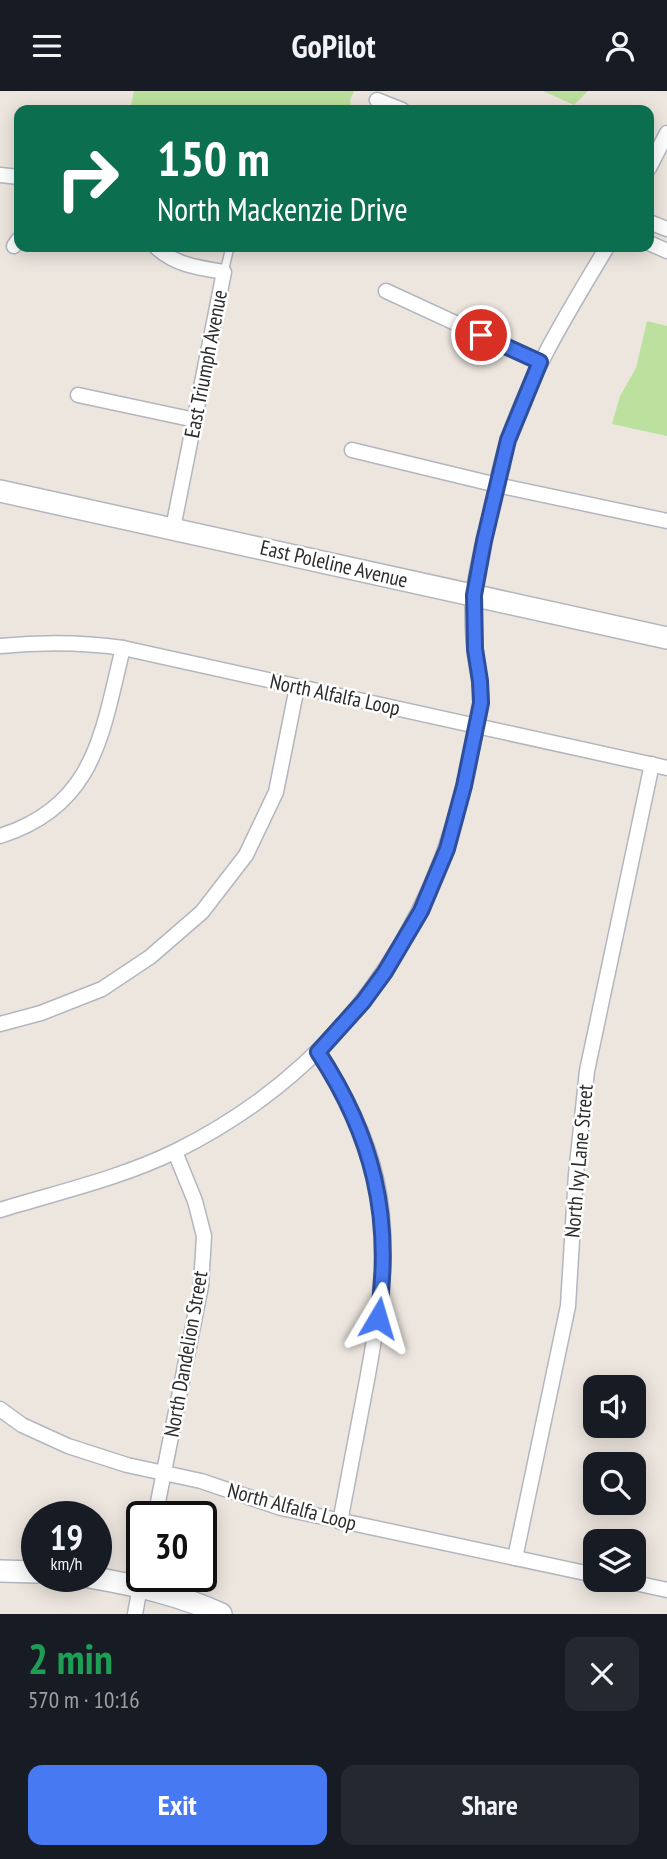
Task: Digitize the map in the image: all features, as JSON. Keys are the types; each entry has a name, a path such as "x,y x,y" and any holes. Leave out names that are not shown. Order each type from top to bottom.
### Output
{"main road":[{"name":"East Poleline Avenue","path":"0,491 667,638"},
{"path":"0,1571 21,1572"},
{"path":"170,1592 221,1614"}],"street":[{"path":"654,158 667,133"},
{"name":"East Triumph Avenue","path":"162,252 186,265 224,272 173,528"},
{"path":"0,1210 124,1173 229,1123 318,1052 363,1002 385,972 421,911 454,827 476,725 480,692 475,649 474,595 508,440 540,362 604,252"},
{"path":"386,291 540,362"},
{"path":"78,395 195,420"},
{"path":"352,450 497,485 667,521"},
{"name":"North Alfalfa Loop","path":"0,646 43,642 85,643 123,648 660,766"},
{"path":"0,836 22,829 58,806 85,774 102,737 123,648"},
{"path":"0,1024 41,1013 102,989 150,957 202,912 246,855 276,792 297,687"},
{"name":"North Ivy Lane Street","path":"515,1558 568,1306 576,1174 587,1071 660,766"},
{"path":"318,1052 340,1087 362,1135 377,1181 383,1233 382,1293 340,1522"},
{"name":"North Dandelion Street","path":"159,1501 201,1286 204,1236 195,1201 174,1151"},
{"name":"North Alfalfa Loop","path":"0,1409 22,1425 68,1446 127,1465 201,1481 281,1508 340,1522 583,1572"},
{"path":"646,1585 667,1590"},
{"path":"135,1614 139,1592"}],"lane":[{"path":"224,272 229,252"}],"green space":[{"path":"134,91 354,91 351,105 131,105"},
{"path":"543,91 588,91 574,105"},
{"path":"647,321 667,326 667,436 612,424 620,396 636,368"}],"route":[{"path":"378,1318 382,1293 383,1233 377,1181 352,1109 318,1052 363,1002 385,972 421,911 447,849 464,786 481,703 475,649 474,595 508,440 540,362 481,335"}]}
